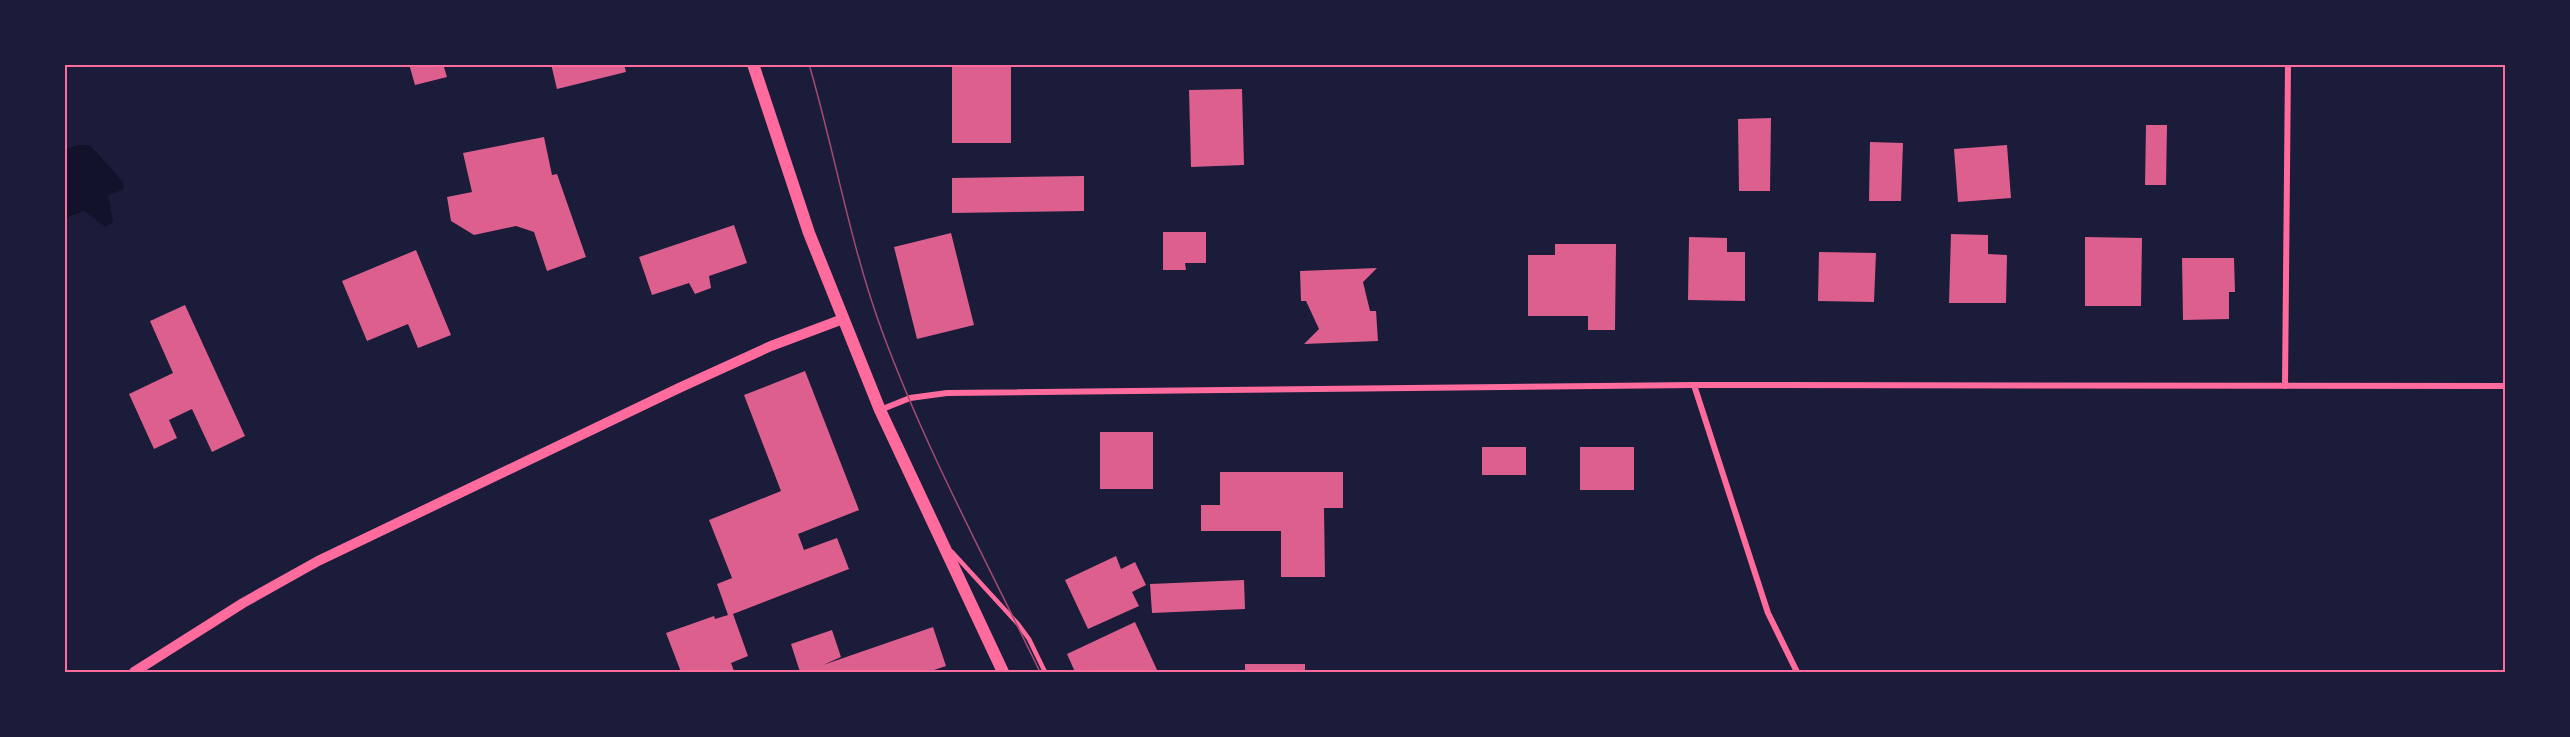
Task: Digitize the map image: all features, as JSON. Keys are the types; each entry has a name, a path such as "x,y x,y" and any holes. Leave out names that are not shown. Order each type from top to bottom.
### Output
{"main road":[{"path":"753,64 802,214 880,410 937,536 1003,672"}],"street":[{"path":"2285,386 2288,64"},
{"path":"134,672 243,603 318,561 679,388 777,344 843,319"},
{"path":"1694,385 1768,613 1797,672"},
{"path":"880,410 910,398 946,393 1694,385 2505,386"}],"lane":[{"path":"937,536 1018,624 1029,639 1045,672"}],"shaded area":[{"path":"90,145 123,182 124,189 108,195 113,222 106,227 84,211 65,218 65,149"}],"building":[{"path":"409,64 443,64 447,77 415,85"},
{"path":"551,64 624,64 626,72 557,89"},
{"path":"952,64 1011,64 1011,143 952,143"},
{"path":"1242,89 1244,165 1191,167 1189,90"},
{"path":"1771,118 1770,191 1739,191 1738,119"},
{"path":"2146,125 2167,125 2166,185 2145,185"},
{"path":"544,137 552,175 557,174 586,257 547,271 534,232 516,226 474,235 451,221 447,197 472,192 463,153"},
{"path":"1870,142 1903,143 1901,201 1869,201"},
{"path":"2007,145 2011,198 1958,202 1954,149"},
{"path":"1084,176 1084,211 952,213 952,178"},
{"path":"734,225 747,263 709,276 711,288 695,294 689,283 652,295 639,257"},
{"path":"1163,232 1206,232 1206,263 1185,263 1186,270 1163,270"},
{"path":"951,233 974,325 917,339 894,247"},
{"path":"1951,234 1988,235 1988,254 2007,255 2006,303 1949,303"},
{"path":"1689,237 1727,238 1727,252 1745,252 1745,301 1688,300"},
{"path":"2085,237 2142,238 2141,306 2085,306"},
{"path":"1555,244 1616,244 1615,330 1588,330 1588,316 1528,316 1528,255 1555,255"},
{"path":"416,250 451,335 418,348 408,324 367,341 342,281"},
{"path":"1819,252 1876,253 1874,302 1818,301"},
{"path":"2182,258 2234,258 2235,292 2229,292 2229,319 2183,320"},
{"path":"1377,268 1363,282 1370,311 1376,311 1378,341 1304,344 1319,329 1306,301 1301,301 1300,271"},
{"path":"185,305 245,436 212,452 192,409 169,420 177,438 154,449 129,394 173,373 150,321"},
{"path":"805,371 859,510 798,534 804,550 837,538 849,569 733,614 748,656 731,663 734,671 681,672 666,633 714,616 715,619 728,615 717,584 732,578 709,520 781,491 744,395"},
{"path":"1100,432 1153,432 1153,489 1100,489"},
{"path":"1482,447 1526,447 1526,475 1482,475"},
{"path":"1580,447 1634,447 1634,490 1580,490"},
{"path":"1220,472 1343,472 1343,508 1324,508 1325,577 1281,577 1281,531 1201,531 1201,505 1220,505"},
{"path":"1116,556 1121,569 1135,562 1146,585 1132,592 1139,606 1088,629 1065,580"},
{"path":"1244,580 1245,609 1152,613 1150,584"},
{"path":"1135,622 1158,672 1075,672 1067,654"},
{"path":"933,627 946,666 928,672 800,672 791,644 832,630 841,657 823,665"},
{"path":"1245,664 1305,664 1305,672 1245,672"}],"tram line":[{"path":"809,64 861,265 882,331 917,418 1040,672"}]}
